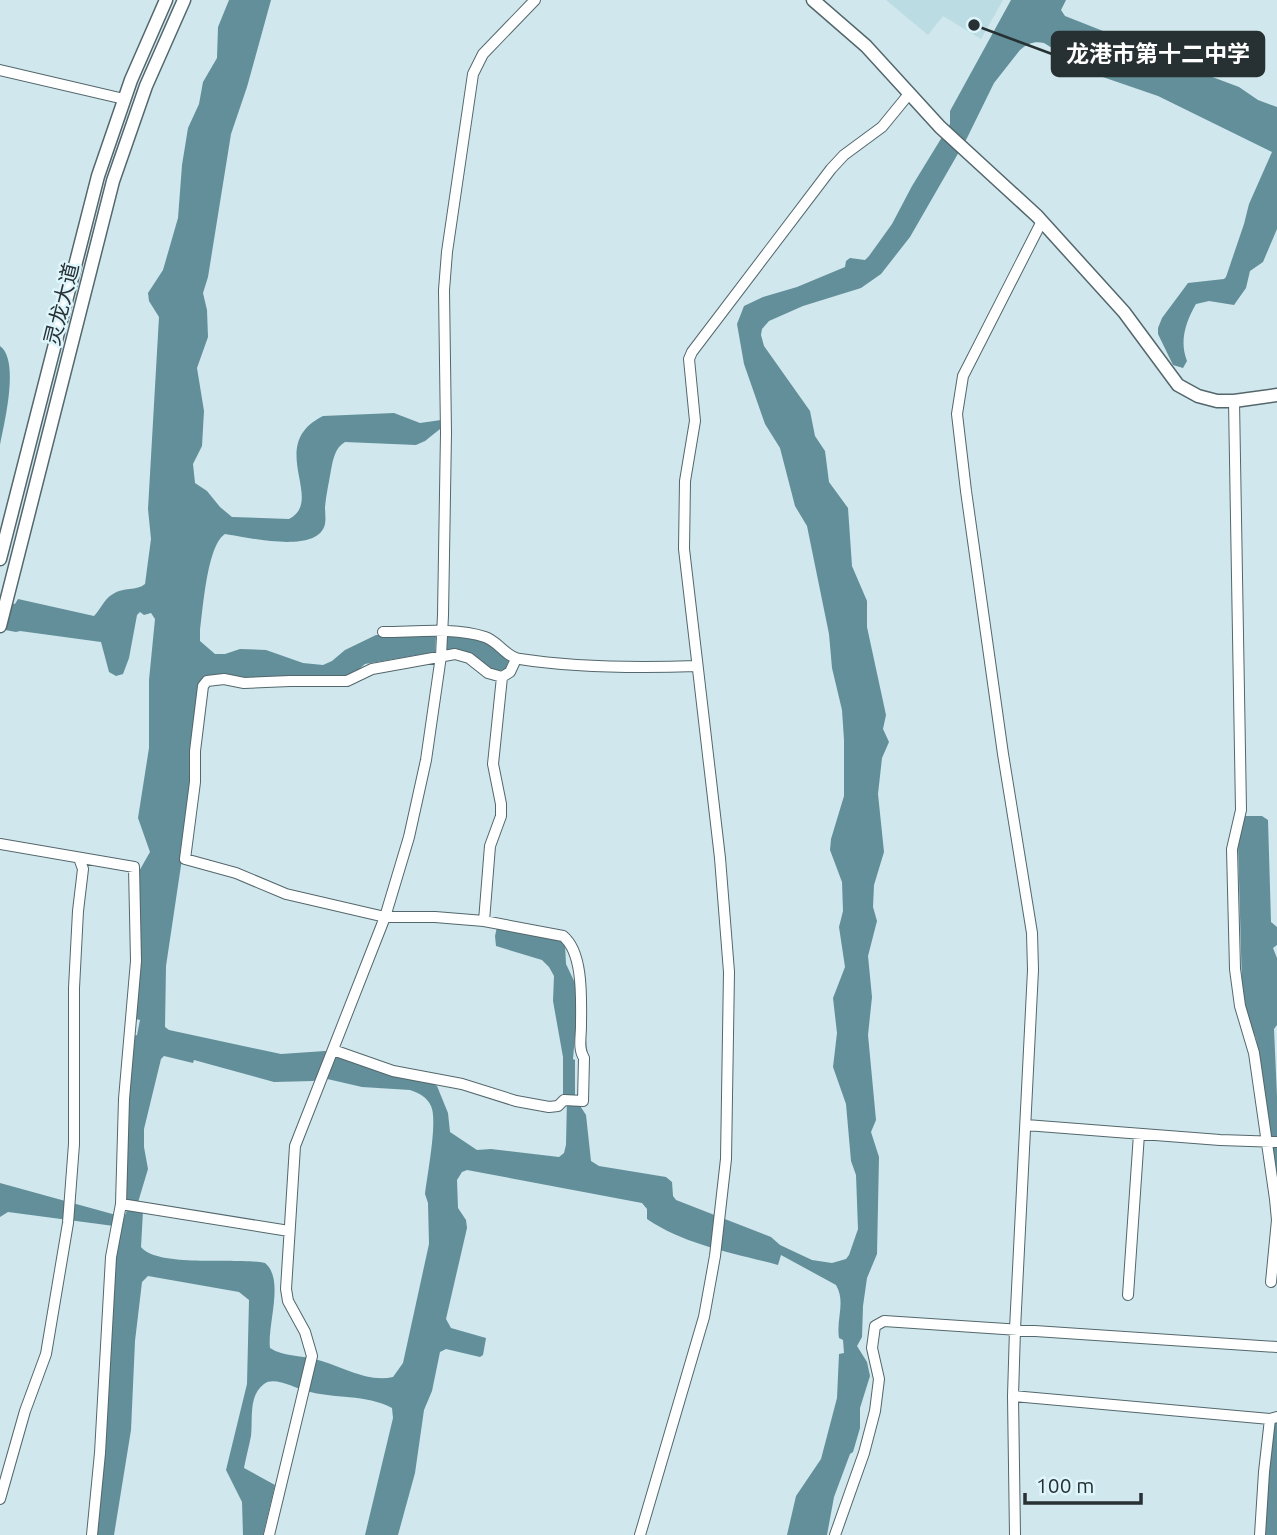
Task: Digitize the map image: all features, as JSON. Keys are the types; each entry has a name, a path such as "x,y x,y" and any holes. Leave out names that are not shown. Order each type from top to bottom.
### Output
{"main road":[{"name":"灵龙大道","path":"0,559 85,222 124,99 166,0"},
{"name":"灵龙大道","path":"0,626 113,181 146,86 184,0"},
{"path":"813,0 854,35 940,127 1042,221 1124,312 1178,385 1204,398 1234,401 1277,395"}],"street":[{"path":"269,1535 312,1356 305,1332 286,1295 295,1146 385,917 419,794 441,656 446,471 444,290 451,212 475,66 487,49 535,0"},
{"path":"0,70 124,99"},
{"path":"640,1535 700,1334 715,1256 726,1145 729,972 720,858 684,531 685,481 695,421 689,368 691,356 831,169 844,155 883,127 909,94"},
{"path":"1015,1535 1013,1396 1033,970 1032,933 1003,754 957,414 963,376 1042,221"},
{"path":"1234,401 1241,810 1232,849 1235,969 1240,1006 1254,1054 1271,1141 1277,1220 1271,1282"},
{"path":"383,632 442,632 487,637 516,659 636,668 697,666"},
{"path":"333,1051 393,1071 462,1084 516,1101 549,1107 558,1106 564,1100 583,1101 584,1059 580,1053 578,970 574,948 563,936 484,921 385,917 286,894 236,873 185,859 195,782 195,751 201,695 205,683 213,679 244,683 347,681 372,669 441,656 464,656 488,673 502,677 510,672 516,659"},
{"path":"484,921 490,846 502,810 493,764 502,677"},
{"path":"0,844 134,867 136,961 124,1099 124,1205 111,1257 100,1454 92,1535"},
{"path":"0,1499 25,1411 46,1353 68,1223 74,1144 75,976 83,869 79,858"},
{"path":"1026,1125 1271,1141"},
{"path":"1128,1295 1139,1134"},
{"path":"124,1205 289,1231"},
{"path":"835,1535 864,1453 875,1411 879,1379 872,1348 875,1326 884,1321 1277,1347"},
{"path":"1013,1396 1273,1418 1264,1472 1260,1535"}],"shaded area":[{"path":"229,0 271,0 231,134 208,277 203,293 208,337 197,368 204,411 202,446 193,464 195,483 207,491 232,517 289,519 299,510 302,499 298,442 306,428 323,416 394,413 420,423 441,420 440,429 416,445 342,444 335,454 332,466 325,502 325,524 320,533 310,539 281,542 225,534 219,540 210,564 200,641 215,654 240,649 266,650 303,663 323,665 345,650 376,635 436,635 435,652 365,664 350,677 205,678 199,683 192,749 193,785 166,966 165,1027 281,1054 325,1051 369,1065 378,1072 428,1080 437,1086 448,1113 450,1132 477,1150 491,1149 559,1157 564,1153 566,1145 567,1098 563,1095 563,1057 553,1001 554,976 542,960 496,946 495,936 497,927 561,939 565,944 566,964 576,985 573,1059 575,1098 586,1115 591,1161 599,1166 666,1177 672,1182 676,1200 771,1237 780,1245 812,1260 832,1263 846,1259 858,1229 856,1175 851,1161 846,1104 833,1067 837,1033 833,998 845,967 839,927 843,911 842,882 830,850 844,796 842,710 807,526 795,506 780,448 765,424 744,364 737,324 744,306 845,267 850,258 865,260 869,256 892,224 950,124 950,111 1011,0 1066,0 1061,10 1065,16 1131,42 1171,66 1239,87 1258,100 1277,107 1277,229 1263,262 1250,271 1246,288 1234,305 1209,301 1196,304 1185,331 1187,361 1183,368 1173,365 1158,334 1162,318 1188,283 1226,277 1249,204 1272,152 1158,96 1094,74 1041,42 1032,43 1020,50 994,83 967,138 910,237 881,274 861,288 803,306 769,321 762,329 764,346 810,411 815,436 825,451 829,482 848,508 852,566 867,601 867,627 886,715 883,729 889,742 882,758 878,794 884,852 874,885 873,907 877,921 868,956 872,997 868,1035 876,1120 871,1132 879,1157 877,1254 867,1278 862,1337 857,1346 867,1362 870,1376 860,1408 860,1428 834,1497 827,1535 787,1535 796,1496 821,1459 837,1398 839,1354 844,1353 843,1340 839,1338 838,1331 841,1304 836,1285 781,1255 778,1265 710,1247 677,1235 647,1219 647,1209 642,1203 467,1170 462,1172 457,1180 458,1208 466,1220 467,1228 446,1319 451,1328 486,1338 483,1355 480,1357 446,1349 440,1352 432,1391 424,1410 415,1473 398,1535 365,1535 393,1418 392,1408 372,1401 306,1391 273,1381 259,1389 253,1401 251,1436 244,1468 275,1485 263,1535 243,1535 242,1502 226,1470 247,1384 249,1300 239,1292 148,1276 142,1282 135,1341 131,1430 114,1535 97,1535 114,1266 122,1222 128,1208 125,1189 126,1132 134,1036 137,1035 140,1020 132,1018 138,873 150,852 138,818 149,748 149,680 155,619 151,613 144,615 140,612 137,615 129,658 123,674 116,676 109,672 101,642 0,629 0,601 15,604 18,599 94,616 113,594 145,584 151,539 148,509 159,317 149,301 148,293 163,270 178,218 188,128 199,104 203,82 217,58 218,27","holes":["164,1056 193,1063 194,1060 274,1082 313,1081 323,1078 362,1087 410,1090 422,1096 431,1106 433,1123 425,1194 428,1203 429,1244 403,1363 393,1377 364,1376 318,1360 281,1353 270,1348 275,1291 271,1270 265,1263 164,1258 141,1247 143,1211 136,1209 148,1169 144,1129 161,1059"]},
{"path":"886,0 1003,0 981,39 943,16 928,35"},
{"path":"0,346 6,353 10,378 0,445"},
{"path":"445,636 484,640 509,660 505,670 492,671 445,652"},
{"path":"1244,816 1262,816 1268,820 1271,922 1277,927 1277,945 1273,948 1277,958 1277,1025 1274,1029 1277,1192 1256,1038 1247,1018 1242,987 1238,843"},
{"path":"0,1183 116,1215 114,1226 8,1212 0,1217"},
{"path":"1274,1422 1277,1422 1277,1535 1263,1535"}],"place":[{"name":"龙港市第十二中学","path":"974,25"}]}
